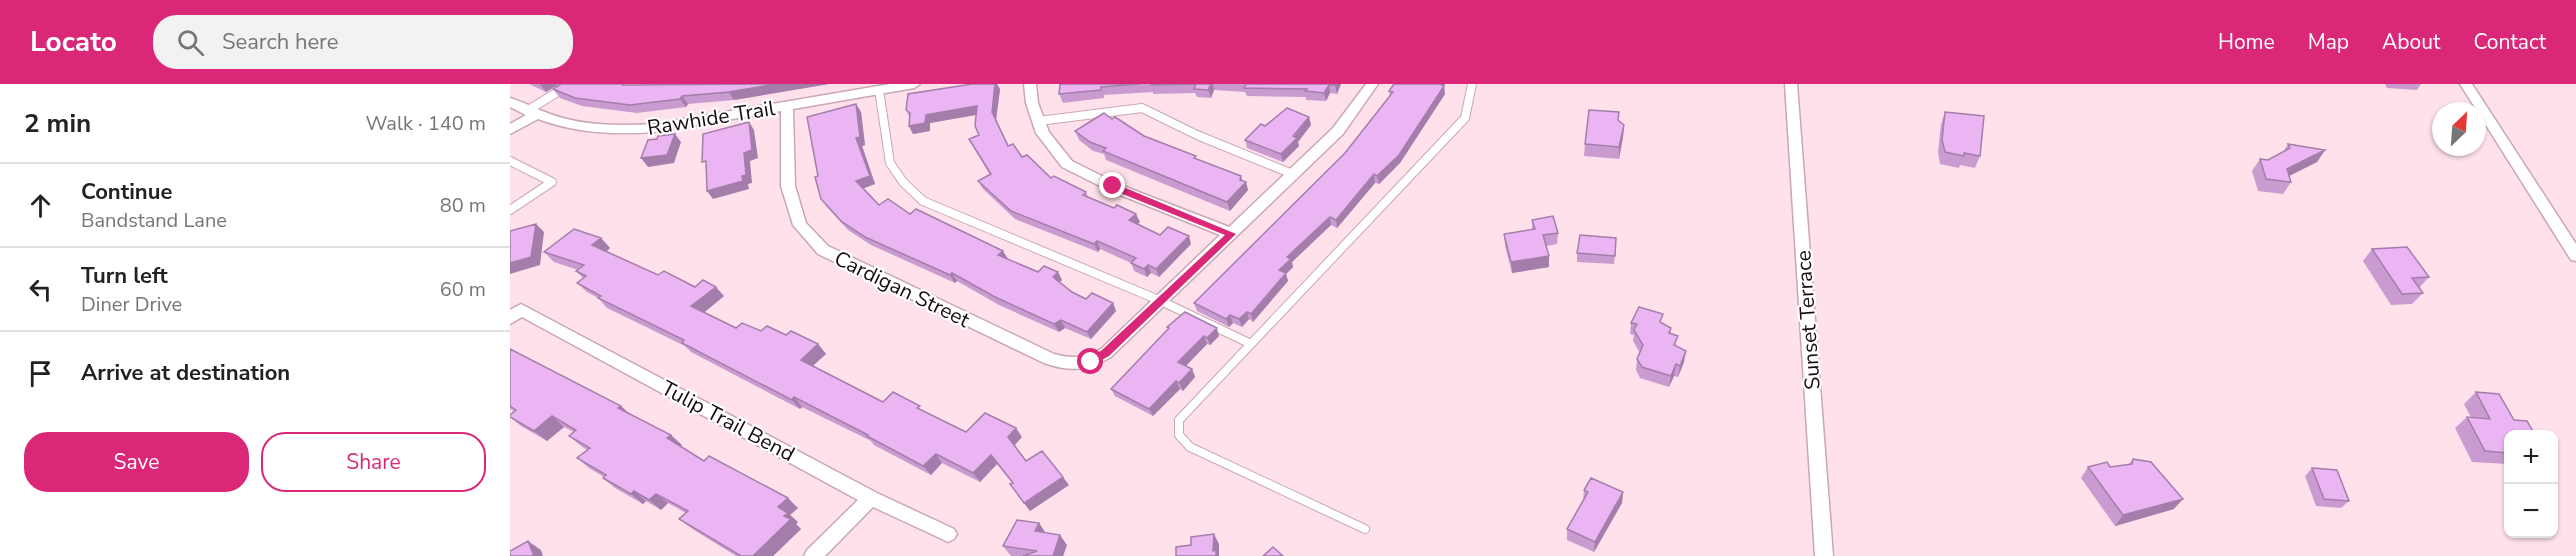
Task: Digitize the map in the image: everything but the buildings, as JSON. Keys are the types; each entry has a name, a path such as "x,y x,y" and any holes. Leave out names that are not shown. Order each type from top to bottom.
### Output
{"street":[{"name":"Rawhide Trail","path":"510,102 564,125 611,131 654,128 913,84"},
{"path":"1030,84 1043,133 1067,164 1113,186 1232,234"},
{"path":"1161,301 1338,131 1372,84"},
{"name":"Sunset Terrace","path":"1791,84 1824,556"},
{"path":"2466,84 2576,256"},
{"name":"Cardigan Street","path":"787,106 788,186 800,225 823,250 1049,359 1071,366 1091,362 1106,353 1161,301"},
{"path":"510,130 531,112"},
{"name":"Tulip Trail Bend","path":"510,318 521,310 871,498 948,534"},
{"path":"813,556 871,498"}],"lane":[{"path":"531,112 570,84"},
{"path":"1365,529 1190,447 1179,435 1179,420 1465,118 1472,84"},
{"path":"879,90 890,163 903,182 923,201 1161,301 1251,344"},
{"path":"1039,121 1142,108 1197,135 1294,175"},
{"path":"510,161 552,182 510,210"}],"route":[{"path":"1091,362 1106,353 1232,234 1113,186"}]}
